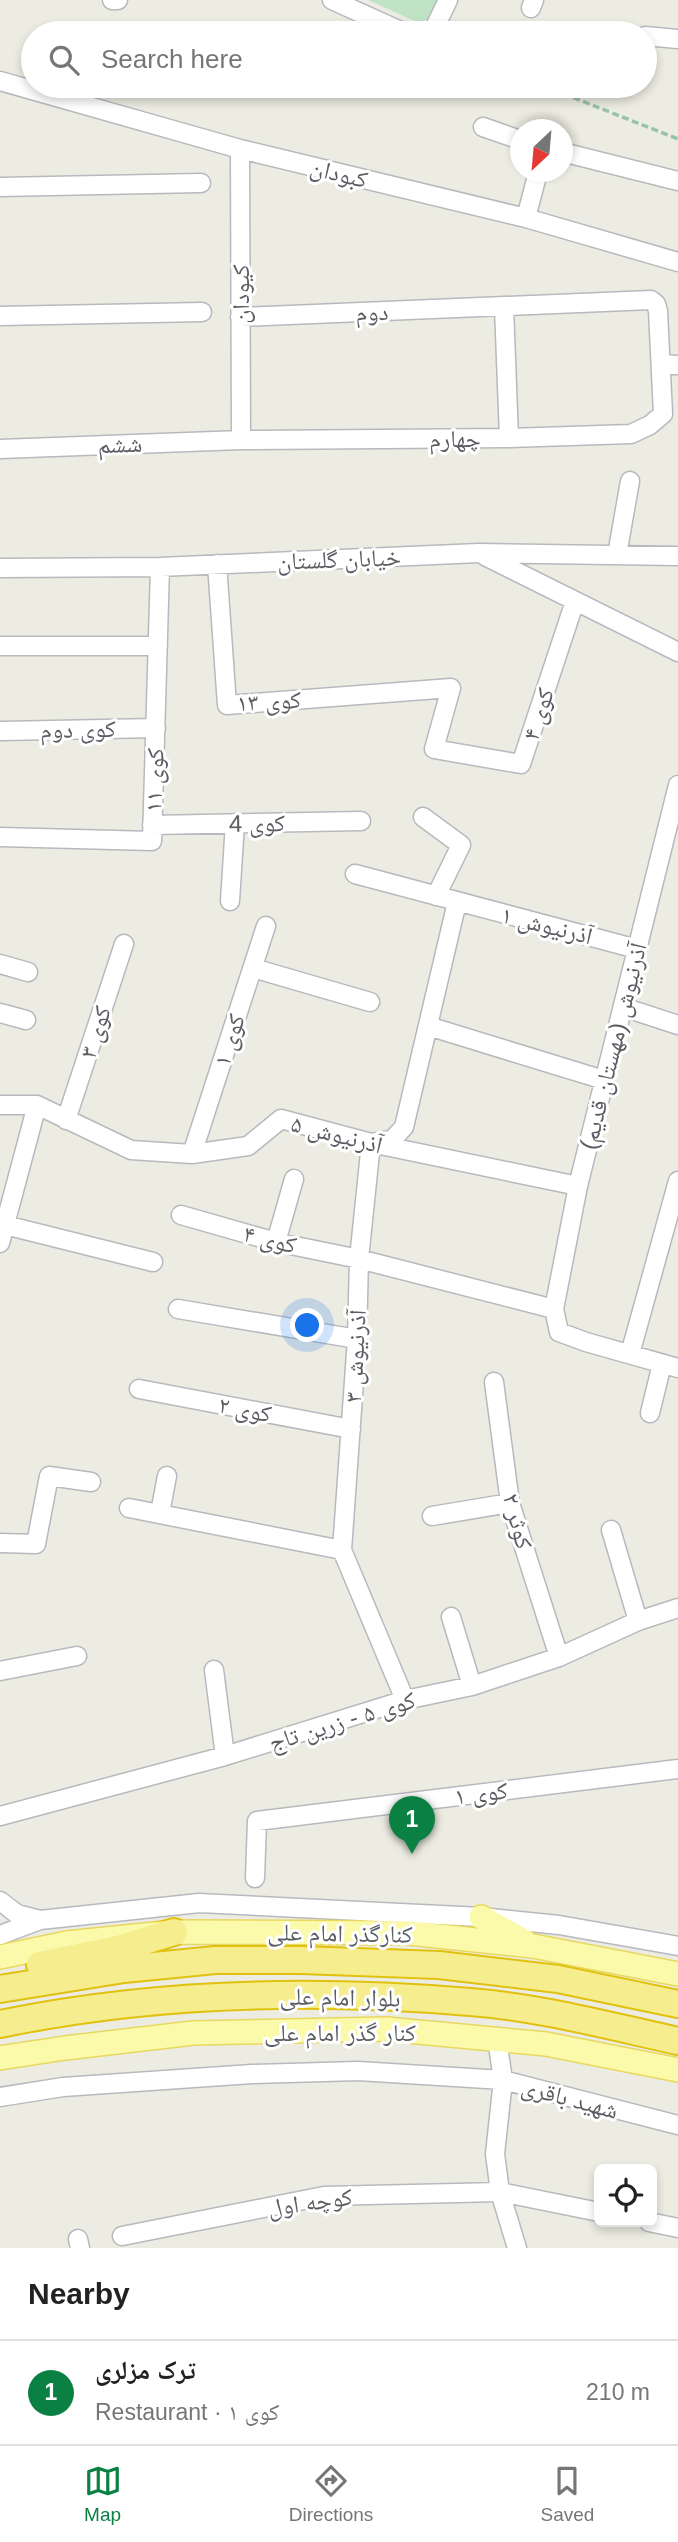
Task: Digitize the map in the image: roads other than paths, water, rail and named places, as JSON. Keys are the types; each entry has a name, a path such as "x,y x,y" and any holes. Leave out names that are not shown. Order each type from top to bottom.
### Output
{"highway":[{"path":"0,1973 118,1949 174,1932"},
{"name":"بلوار امام علی","path":"0,1989 124,1969 215,1961 301,1961 439,1965 558,1979 678,2004"},
{"name":"بلوار امام علی","path":"0,2024 144,2001 299,1994 471,2002 551,2014 678,2041"}],"main road":[{"path":"481,1917 543,1948"},
{"name":"کنارگذر امام علی","path":"0,1957 67,1942 174,1932 409,1933 543,1948 678,1974"},
{"name":"کنار گذر امام علی","path":"0,2058 193,2033 386,2029 546,2044 678,2070"}],"street":[{"path":"112,0 118,0"},
{"path":"332,0 378,21"},
{"path":"438,21 449,0"},
{"path":"657,37 678,39"},
{"name":"کبودان","path":"0,80 21,86"},
{"name":"کبودان","path":"63,98 240,149 526,218 678,262"},
{"path":"484,127 510,136"},
{"name":"کیودان","path":"240,149 241,440"},
{"path":"573,155 678,181"},
{"path":"526,218 535,182"},
{"path":"0,187 201,183"},
{"name":"دوم","path":"240,317 651,300 658,310 669,364 663,414"},
{"path":"504,307 509,438"},
{"path":"0,316 202,312"},
{"name":"چهارم","path":"241,440 509,438 631,434 650,425 663,414"},
{"name":"ششم","path":"0,449 241,440"},
{"path":"617,555 630,481"},
{"path":"479,553 678,652"},
{"name":"خیابان گلستان","path":"0,568 160,567 479,553 678,556"},
{"name":"کوی ۱۳","path":"217,564 227,705 451,688"},
{"name":"کوی ۱۱","path":"0,836 152,841 160,567"},
{"name":"کوی ۴","path":"451,688 434,749 522,764 575,601"},
{"path":"0,646 158,646"},
{"name":"کوی دوم","path":"1,731 156,727"},
{"name":"آذرنیوش (مهستان قدیم)","path":"554,1309 578,1186 678,785"},
{"path":"423,817 461,845 436,897"},
{"name":"کوی 4","path":"152,825 361,821"},
{"path":"230,901 234,823"},
{"name":"آذرنیوش ۱","path":"355,874 637,948"},
{"path":"371,1143 392,1140 404,1127 457,902"},
{"name":"کوی ۱","path":"192,1154 266,926"},
{"name":"کوی ۳","path":"66,1121 124,944"},
{"path":"0,964 28,972"},
{"path":"253,968 370,1002"},
{"path":"623,1007 678,1025"},
{"path":"0,1013 26,1020"},
{"path":"428,1026 604,1080"},
{"path":"0,1105 37,1105 0,1243"},
{"name":"آذرنیوش ۵","path":"37,1105 131,1150 192,1154 248,1146 281,1119 371,1143 578,1186"},
{"name":"آذرنیوش ۳","path":"371,1143 359,1259 357,1339 342,1550 405,1700"},
{"path":"276,1242 294,1179"},
{"path":"630,1354 678,1181"},
{"name":"کوی ۴","path":"181,1215 276,1242 359,1259"},
{"path":"5,1225 153,1262"},
{"path":"359,1259 554,1309 559,1332 670,1366 650,1413"},
{"path":"178,1309 357,1339"},
{"name":"کوثر ۲","path":"494,1382 510,1503 559,1657"},
{"name":"کوی ۲","path":"139,1389 351,1429"},
{"path":"0,1543 36,1544 49,1476 91,1482"},
{"path":"160,1513 167,1476"},
{"path":"432,1516 510,1503"},
{"path":"129,1508 342,1550"},
{"path":"611,1530 638,1622"},
{"name":"کوی ۵ - زرین تاج","path":"0,1816 225,1756 405,1700 472,1686 559,1657 638,1622 678,1608"},
{"path":"451,1617 472,1686"},
{"path":"0,1671 77,1656"},
{"path":"214,1670 225,1756"},
{"name":"کوی ۱","path":"255,1878 257,1821 678,1769"},
{"path":"0,1901 17,1914 40,1920"},
{"path":"0,1935 40,1920 200,1903 481,1917 594,1931 678,1946"},
{"path":"543,1948 594,1931"},
{"name":"شهید باقری","path":"496,2039 503,2080 678,2125"},
{"path":"0,2097 63,2087 265,2074 358,2071 503,2080 495,2154 500,2192 517,2248"},
{"path":"500,2192 594,2211"},
{"name":"کوچه اول","path":"122,2236 324,2196 500,2192"},
{"path":"657,2224 678,2228"}],"place":[{"name":"ترک مزلری","path":"412,1854"}]}
